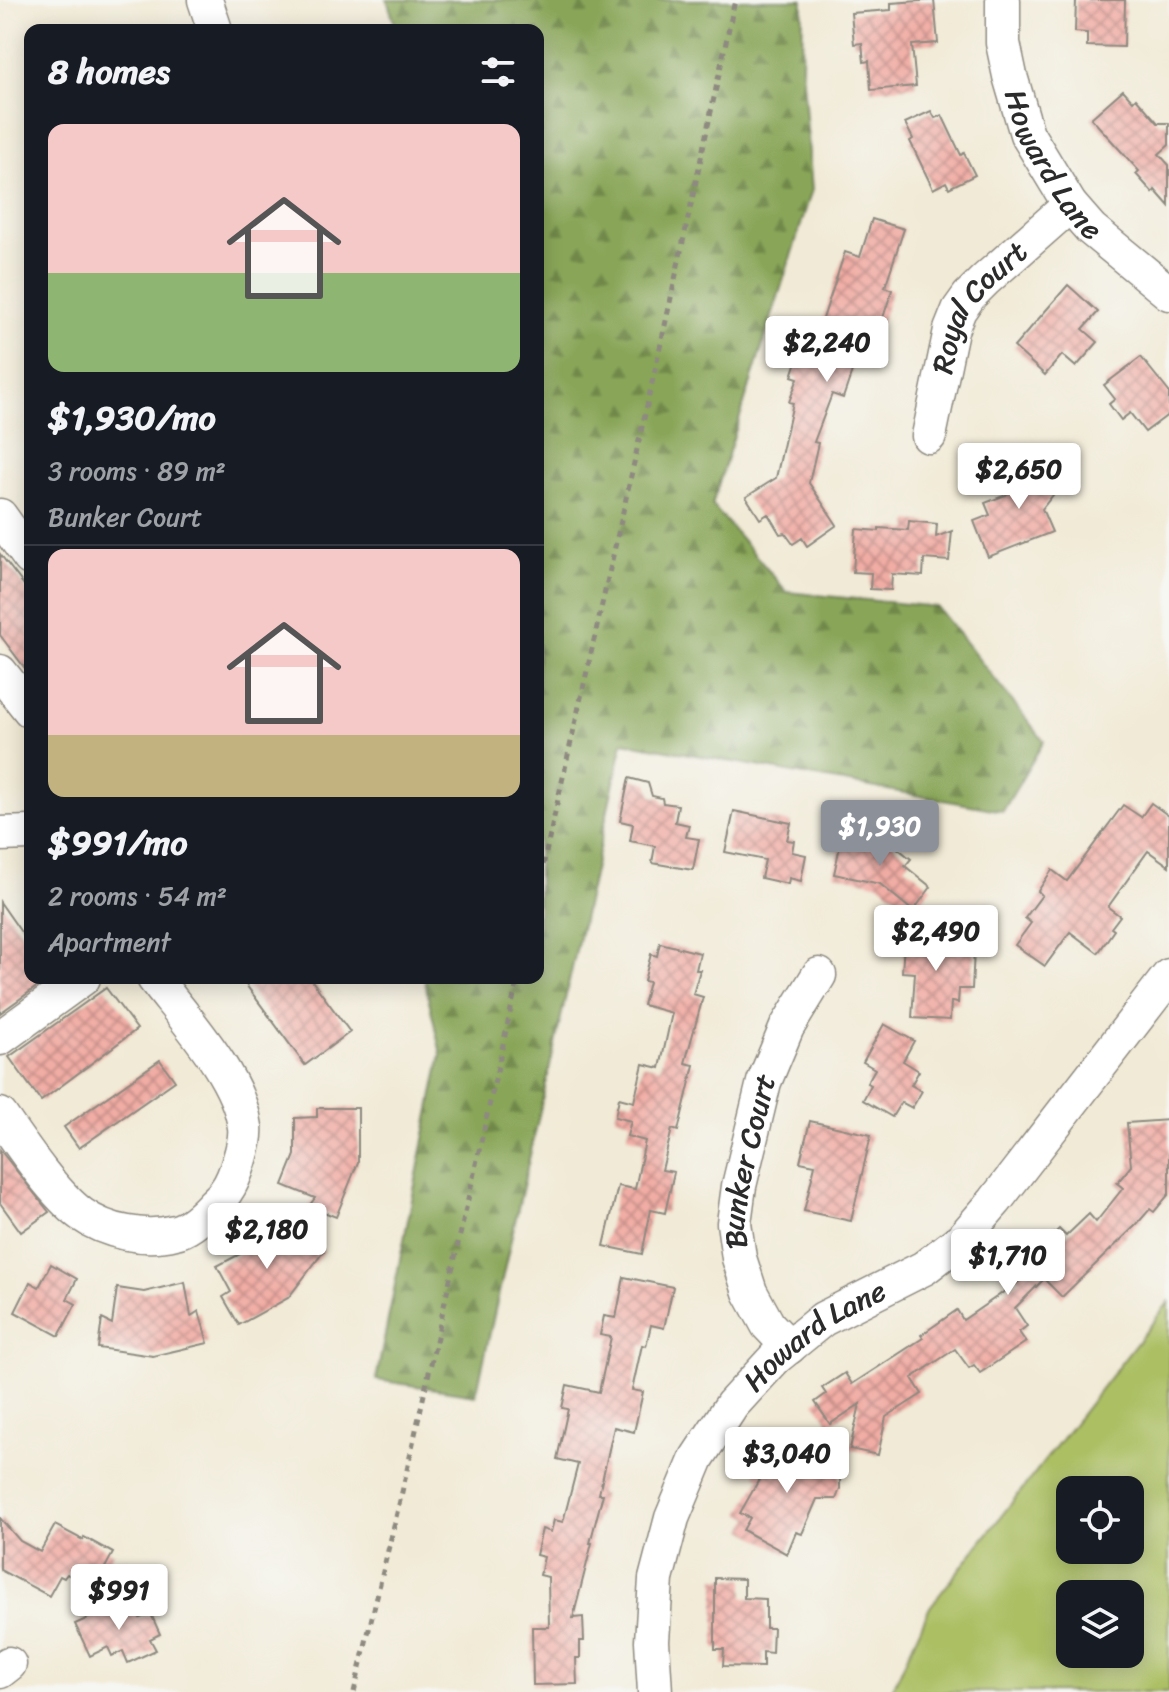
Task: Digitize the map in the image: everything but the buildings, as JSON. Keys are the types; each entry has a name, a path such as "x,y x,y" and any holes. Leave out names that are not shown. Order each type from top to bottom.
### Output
{"street":[{"path":"205,0 213,24"},
{"name":"Howard Lane","path":"1003,0 1003,43 1027,134 1070,205 1091,229 1169,293"},
{"name":"Royal Court","path":"929,436 951,330 959,310 985,280 1070,205"},
{"path":"0,516 24,550"},
{"path":"0,672 24,702"},
{"path":"0,834 24,833"},
{"name":"Bunker Court","path":"789,1347 768,1325 750,1292 739,1258 734,1223 739,1186 764,1082 787,1027 819,975"},
{"name":"Howard Lane","path":"655,1692 652,1641 656,1579 672,1518 697,1458 732,1405 775,1358 823,1319 924,1268 963,1238 1169,976"},
{"path":"0,1038 75,984"},
{"path":"0,1115 55,1187 81,1214 111,1229 146,1235 177,1232 203,1215 228,1189 241,1155 246,1130 238,1099 226,1075 158,984"}],"path":[{"path":"544,861 735,0"},
{"path":"354,1692 517,984"}],"green space":[{"path":"387,0 803,0 802,68 812,190 712,505 787,592 937,607 1044,741 1003,811 623,742 476,1395 376,1380 441,1054 425,984 544,984 544,24 395,24"},
{"path":"1169,1302 1169,1692 891,1692 930,1607"}]}
